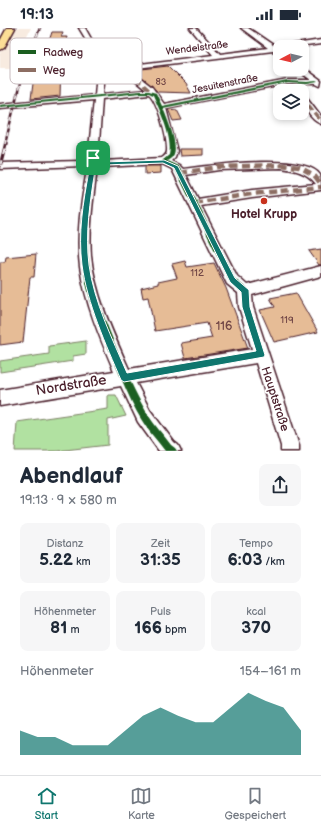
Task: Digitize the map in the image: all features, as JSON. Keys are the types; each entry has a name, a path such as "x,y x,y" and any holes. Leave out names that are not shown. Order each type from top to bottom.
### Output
{"main road":[{"path":"0,48 11,28"}],"street":[{"path":"82,28 88,38"},
{"path":"193,28 218,56"},
{"path":"244,28 273,47"},
{"path":"309,44 321,42"},
{"name":"Wendelstraße","path":"142,66 273,50"},
{"path":"309,76 319,83"},
{"name":"Jesuitenstraße","path":"161,107 288,82 319,83"},
{"path":"142,83 153,93 161,107 172,152 164,161"},
{"path":"100,84 92,164 85,212 84,235 86,265 90,286 101,320 124,377 145,418 172,451"},
{"path":"0,106 99,96 153,93"},
{"path":"309,108 321,121"},
{"path":"0,166 164,161 176,167 180,173 232,280 245,290 321,271"},
{"path":"180,173 219,167 280,165 299,166 314,176 321,185"},
{"path":"194,203 321,185"},
{"name":"Hauptstraße","path":"245,290 246,307 290,446 290,451"},
{"name":"Nordstraße","path":"0,398 261,355"}],"shaded area":[{"path":"14,28 31,28 26,38 10,38 10,68 0,68 0,54"}],"green space":[{"path":"86,341 86,354 73,356 73,361 0,372 0,361 49,354 49,346"},
{"path":"108,395 116,395 126,416 108,420 108,445 56,451 15,451 17,422 108,409"}],"building":[{"path":"52,32 63,32 61,37 67,37 67,38 50,38"},
{"path":"168,66 186,84 191,93 158,92 142,78 142,69"},
{"path":"33,84 60,84 60,96 31,99"},
{"path":"168,109 177,110 182,120 173,121"},
{"path":"179,149 203,149 203,155 180,156"},
{"path":"145,166 161,166 161,173 145,174"},
{"path":"321,249 321,265 319,265 309,251"},
{"path":"36,254 34,277 30,277 23,342 0,345 0,262 5,262 6,257"},
{"path":"185,261 187,267 214,263 226,288 248,348 185,358 181,343 212,338 207,323 155,331 148,297 143,298 141,288 158,284 158,282 177,278 172,264"},
{"path":"296,293 318,332 274,342 260,310 275,307 270,298"}],"railway":[{"path":"36,38 40,28"},
{"path":"5,144 20,84"},
{"path":"0,166 6,143"}],"marked path":[{"path":"142,83 151,92"},
{"path":"309,108 321,121"},
{"path":"180,173 219,167 281,165 299,167 314,175 321,184"},
{"path":"194,203 252,194 321,187"}],"cycle path":[{"path":"161,107 288,82 316,82"},
{"path":"0,106 141,92 155,94 166,123 172,146 171,155 164,161 176,167 180,173 232,280 245,291"},
{"path":"92,170 85,223 85,255 88,277 97,310 122,370 144,416 168,448 172,451"}],"place":[{"name":"Hotel Krupp","path":"264,201"}],"route":[{"path":"93,158 100,159 102,164 164,161 176,167 224,266 232,280 245,290 246,307 261,355 124,377 101,320 90,286 84,254 85,212 92,170 82,168 81,164 84,160 93,158"}]}
